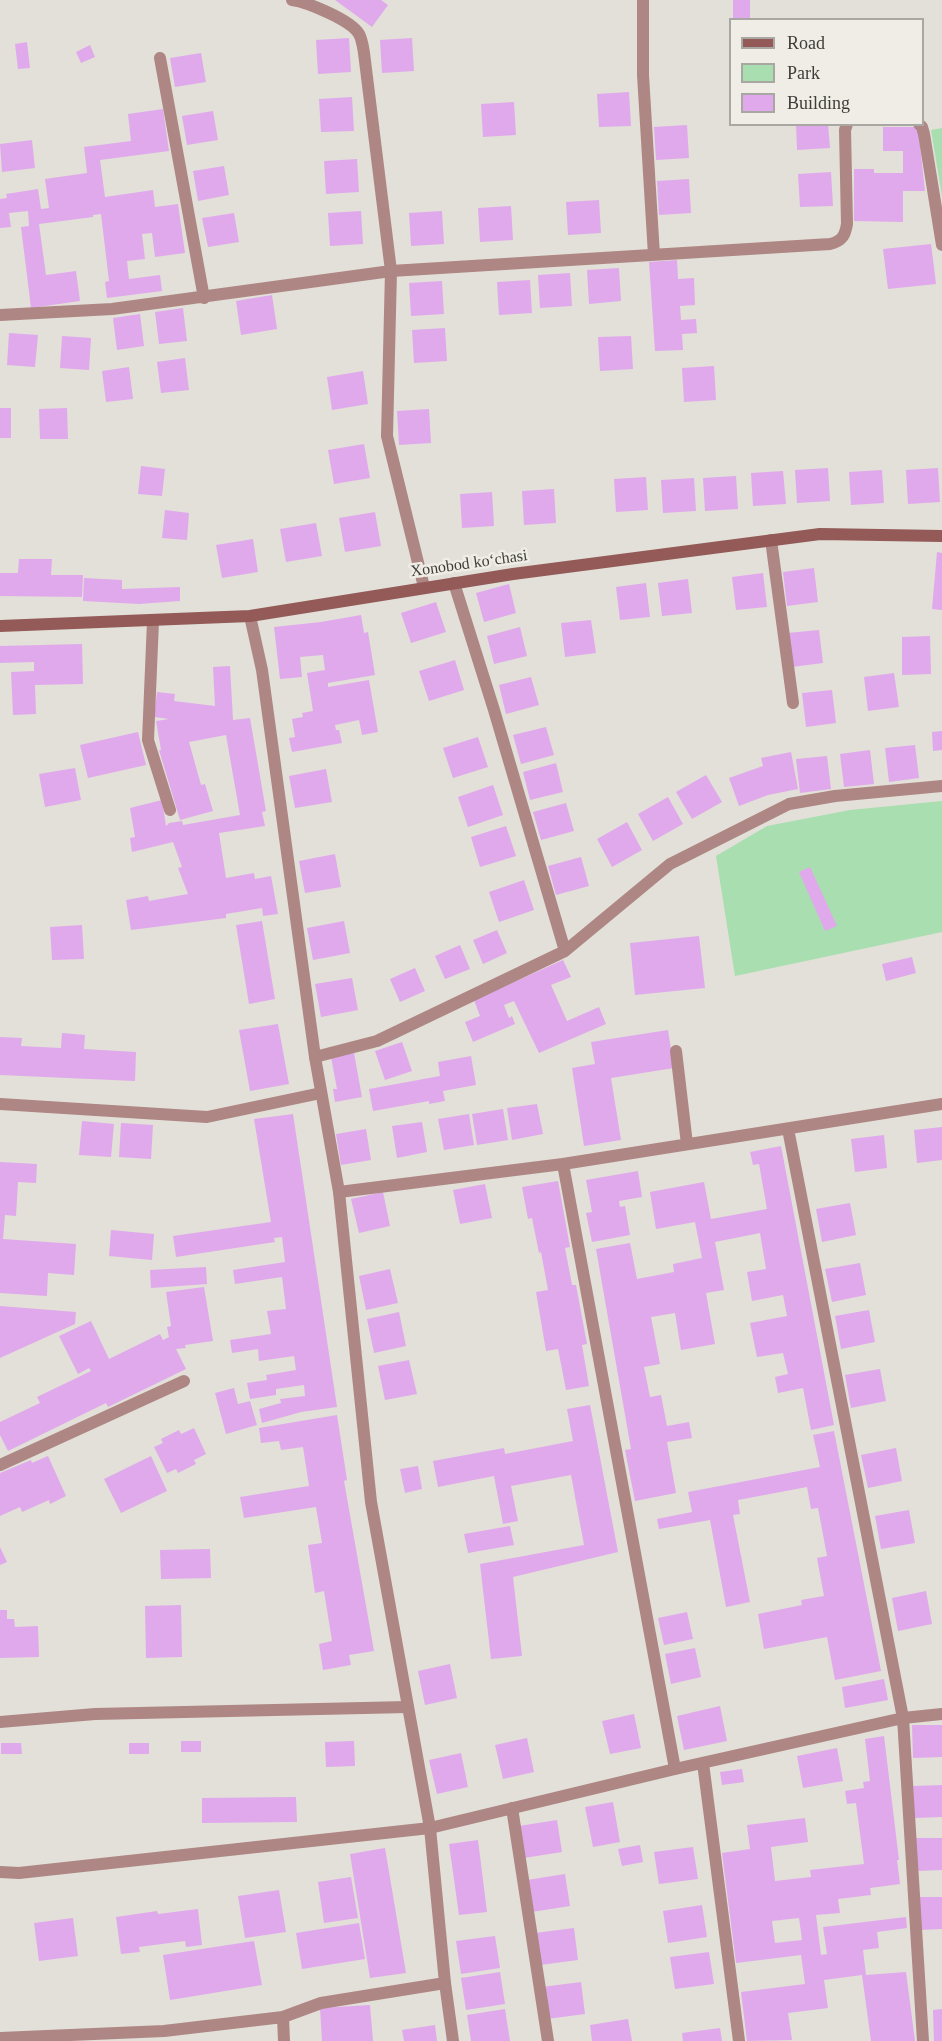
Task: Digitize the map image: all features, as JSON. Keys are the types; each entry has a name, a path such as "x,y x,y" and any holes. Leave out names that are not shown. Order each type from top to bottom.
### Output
{"main road":[{"name":"Xonobod koʻchasi","path":"0,626 250,616 424,587 820,534 942,536"}],"street":[{"path":"292,0 304,2 351,25 359,34 364,53 391,271 387,436 424,587"},
{"path":"643,0 643,75 654,255"},
{"path":"160,58 204,298"},
{"path":"0,315 112,309 391,271 830,244 840,241 845,235 847,224 846,126"},
{"path":"921,126 942,244"},
{"path":"771,540 793,703"},
{"path":"454,583 565,951"},
{"path":"250,616 262,670 315,1057 339,1192 371,1502 430,1828 453,2041"},
{"path":"153,621 148,740 170,810"},
{"path":"315,1057 377,1041 565,951 670,864 789,804 835,796 942,786"},
{"path":"676,1051 687,1144"},
{"path":"0,1104 207,1117 321,1093"},
{"path":"339,1192 563,1164 942,1104"},
{"path":"788,1129 903,1718 923,2041"},
{"path":"563,1164 675,1769"},
{"path":"0,1465 184,1381"},
{"path":"0,1722 95,1714 408,1707"},
{"path":"0,1872 19,1873 430,1828 675,1769 903,1718 942,1714"},
{"path":"703,1763 739,2041"},
{"path":"513,1808 548,2041"},
{"path":"0,2038 164,2031 282,2017 321,2003 445,1983"},
{"path":"282,2017 284,2041"}],"green space":[{"path":"942,128 942,196 931,130"},
{"path":"942,801 942,932 735,976 716,856 767,826 850,810"}],"building":[{"path":"335,0 381,0 388,5 372,27"},
{"path":"733,0 750,0 750,18 733,18"},
{"path":"349,38 351,72 318,74 316,40"},
{"path":"412,38 414,71 382,73 380,40"},
{"path":"27,42 30,68 18,69 15,44"},
{"path":"90,45 95,57 81,63 76,52"},
{"path":"201,53 206,82 175,87 170,58"},
{"path":"629,92 631,126 599,127 597,94"},
{"path":"352,97 354,131 321,132 319,99"},
{"path":"514,102 516,135 483,137 481,104"},
{"path":"163,109 169,151 100,160 105,197 153,190 155,207 178,204 185,253 155,257 152,233 142,234 145,259 127,261 129,279 160,275 162,291 107,298 105,282 109,281 101,214 93,215 93,217 39,224 46,275 76,271 80,301 31,308 21,227 29,226 28,211 9,213 11,227 0,228 0,199 7,198 6,194 38,189 41,209 49,208 45,179 87,173 84,147 131,141 128,114"},
{"path":"213,111 218,140 187,145 182,116"},
{"path":"687,125 689,158 656,160 654,127"},
{"path":"796,126 828,126 830,148 797,150"},
{"path":"883,127 918,127 925,191 903,191 903,222 854,221 854,169 874,169 874,173 903,173 903,151 883,151"},
{"path":"32,140 35,168 2,172 0,144"},
{"path":"357,159 359,192 326,194 324,161"},
{"path":"224,166 229,195 198,201 193,171"},
{"path":"831,172 833,206 800,207 798,174"},
{"path":"689,179 691,213 659,215 657,181"},
{"path":"599,200 601,233 568,235 566,202"},
{"path":"511,206 513,240 480,242 478,208"},
{"path":"361,211 363,244 330,246 328,213"},
{"path":"442,211 444,244 411,246 409,213"},
{"path":"234,213 239,242 208,247 202,218"},
{"path":"931,244 936,284 888,289 883,249"},
{"path":"677,260 678,279 694,278 695,305 680,306 681,320 696,319 697,333 682,334 683,350 655,351 649,262"},
{"path":"619,268 621,301 589,304 587,270"},
{"path":"570,273 572,306 540,308 538,275"},
{"path":"530,280 532,313 499,315 497,282"},
{"path":"442,281 444,314 411,316 409,283"},
{"path":"272,295 277,329 241,335 236,301"},
{"path":"183,308 187,341 159,344 155,312"},
{"path":"140,314 144,346 117,350 113,318"},
{"path":"445,328 447,361 414,363 412,330"},
{"path":"9,333 38,335 35,367 7,365"},
{"path":"62,336 91,338 89,370 60,368"},
{"path":"631,336 633,369 600,371 598,337"},
{"path":"185,358 189,390 161,393 157,362"},
{"path":"714,366 716,400 684,402 682,368"},
{"path":"129,367 133,399 106,402 102,371"},
{"path":"363,371 368,404 332,410 327,377"},
{"path":"0,408 11,408 11,438 0,438"},
{"path":"67,408 68,439 40,439 39,409"},
{"path":"429,409 431,443 399,445 397,411"},
{"path":"364,444 370,478 334,484 328,450"},
{"path":"141,466 165,469 162,496 138,494"},
{"path":"828,468 830,501 797,503 795,470"},
{"path":"938,468 940,502 908,504 906,470"},
{"path":"882,470 884,503 851,505 849,472"},
{"path":"783,471 786,504 753,506 751,473"},
{"path":"736,476 738,509 705,511 703,478"},
{"path":"646,477 648,510 616,512 614,479"},
{"path":"694,478 696,511 663,513 661,480"},
{"path":"554,489 556,523 524,525 522,491"},
{"path":"492,492 494,526 462,528 460,494"},
{"path":"165,510 189,513 187,540 162,538"},
{"path":"375,512 381,546 345,552 339,518"},
{"path":"316,523 322,556 286,562 280,529"},
{"path":"253,539 258,572 222,578 216,545"},
{"path":"937,552 942,553 942,610 932,609"},
{"path":"19,559 52,559 51,575 83,575 82,597 0,596 0,573 18,573"},
{"path":"814,568 818,602 787,606 783,572"},
{"path":"763,573 767,607 736,610 732,577"},
{"path":"84,578 122,580 122,589 180,587 180,601 139,604 83,601"},
{"path":"688,579 692,613 662,616 658,583"},
{"path":"646,583 650,617 620,620 616,587"},
{"path":"509,584 516,613 484,622 476,593"},
{"path":"436,602 446,632 411,643 401,613"},
{"path":"361,615 364,633 368,632 375,675 328,683 328,687 369,680 378,732 362,735 359,720 335,725 336,730 339,730 342,743 292,752 289,738 295,737 292,719 303,717 302,713 313,711 307,673 325,670 323,655 300,657 302,677 280,679 274,627"},
{"path":"591,620 596,653 565,657 561,623"},
{"path":"520,627 527,656 494,664 487,636"},
{"path":"819,630 823,663 792,667 788,633"},
{"path":"930,636 931,674 902,675 902,637"},
{"path":"82,644 83,684 35,685 36,714 13,715 11,672 34,671 34,662 0,663 0,646"},
{"path":"455,660 464,690 429,701 419,671"},
{"path":"230,666 233,720 250,718 266,811 262,812 265,826 219,833 226,878 254,873 255,879 271,876 278,914 263,916 262,908 226,914 226,918 131,930 126,900 148,896 149,901 188,894 178,868 182,867 173,842 132,852 130,838 135,837 130,808 162,800 166,826 169,823 182,821 183,825 240,815 226,735 189,742 201,785 205,784 213,811 180,820 159,750 161,750 156,721 169,719 154,717 157,692 175,694 174,701 215,706 213,667"},
{"path":"894,673 899,707 868,711 864,677"},
{"path":"531,677 539,705 506,714 499,685"},
{"path":"832,690 836,723 806,727 802,693"},
{"path":"546,727 554,755 521,764 513,735"},
{"path":"942,731 942,750 933,751 932,732"},
{"path":"138,732 146,765 88,778 80,745"},
{"path":"478,737 488,767 453,778 443,748"},
{"path":"915,745 919,778 889,782 885,748"},
{"path":"870,750 874,784 844,787 840,754"},
{"path":"791,752 798,789 768,795 739,806 729,778 763,766 761,758"},
{"path":"827,756 831,789 800,793 796,759"},
{"path":"556,763 563,792 530,800 523,772"},
{"path":"75,768 81,800 45,807 39,774"},
{"path":"326,769 332,802 295,808 289,776"},
{"path":"706,775 722,802 692,819 676,792"},
{"path":"493,785 503,815 468,827 458,797"},
{"path":"668,797 683,824 653,841 638,814"},
{"path":"566,803 574,831 541,840 533,812"},
{"path":"627,822 642,850 612,867 597,839"},
{"path":"506,826 516,856 480,867 471,837"},
{"path":"335,854 341,887 305,893 299,861"},
{"path":"581,857 589,886 556,895 548,866"},
{"path":"810,867 837,926 825,931 799,872"},
{"path":"524,880 534,910 499,922 489,892"},
{"path":"262,921 275,999 249,1004 236,925"},
{"path":"344,921 350,953 313,960 307,928"},
{"path":"82,925 84,959 52,960 50,927"},
{"path":"497,930 507,953 483,964 473,940"},
{"path":"699,936 705,988 635,995 630,943"},
{"path":"460,945 470,969 445,979 435,956"},
{"path":"912,957 916,973 886,981 882,964"},
{"path":"563,960 571,977 551,985 567,1021 599,1007 606,1024 539,1053 514,1001 504,1005 509,1018 512,1016 515,1024 473,1042 465,1022 480,1016 474,1000"},
{"path":"415,968 425,991 400,1002 390,979"},
{"path":"352,978 358,1010 321,1017 315,984"},
{"path":"278,1024 289,1084 250,1091 239,1030"},
{"path":"668,1030 674,1068 611,1078 621,1140 584,1146 572,1068 595,1064 591,1042"},
{"path":"62,1033 85,1035 84,1049 136,1052 135,1081 0,1075 0,1037 22,1038 21,1046 61,1048"},
{"path":"402,1042 412,1071 385,1080 375,1051"},
{"path":"354,1053 362,1097 335,1102 333,1089 337,1089 331,1057"},
{"path":"471,1056 476,1085 443,1091 445,1101 429,1104 429,1101 373,1111 369,1089 440,1076 438,1062"},
{"path":"537,1104 543,1134 512,1140 507,1108"},
{"path":"503,1109 508,1140 477,1145 472,1114"},
{"path":"293,1114 337,1407 301,1412 262,1423 259,1409 281,1403 280,1399 305,1396 304,1385 276,1389 276,1395 250,1399 247,1383 267,1380 266,1375 296,1370 294,1356 259,1361 258,1349 232,1353 230,1340 271,1334 267,1311 286,1309 282,1277 235,1284 233,1270 285,1262 282,1237 274,1238 275,1242 176,1257 173,1236 271,1222 254,1119"},
{"path":"469,1114 474,1145 444,1150 438,1119"},
{"path":"82,1121 114,1124 111,1157 79,1155"},
{"path":"422,1122 427,1152 397,1158 392,1126"},
{"path":"121,1123 153,1125 151,1159 119,1157"},
{"path":"942,1127 942,1160 917,1163 914,1130"},
{"path":"366,1129 371,1160 341,1165 336,1134"},
{"path":"884,1135 887,1168 855,1172 851,1139"},
{"path":"781,1146 834,1425 811,1430 803,1388 778,1393 775,1377 788,1374 783,1353 757,1357 750,1323 787,1316 783,1295 752,1301 747,1272 766,1269 760,1233 715,1242 724,1290 706,1293 715,1344 681,1350 675,1313 651,1317 660,1364 644,1367 650,1397 661,1395 667,1426 689,1422 692,1438 667,1442 676,1493 635,1501 625,1450 631,1449 596,1249 630,1243 637,1279 674,1272 673,1264 702,1258 695,1222 656,1229 650,1192 704,1182 711,1219 767,1209 759,1164 753,1165 750,1152"},
{"path":"0,1162 37,1164 36,1183 18,1182 16,1216 5,1215 3,1239 76,1244 74,1275 48,1273 47,1296 0,1293"},
{"path":"638,1171 642,1197 619,1201 620,1207 625,1206 630,1235 592,1242 586,1213 592,1212 586,1180"},
{"path":"558,1181 570,1247 565,1248 572,1285 576,1285 587,1344 582,1345 589,1386 566,1390 558,1349 546,1351 536,1292 548,1290 541,1252 539,1253 532,1218 528,1219 522,1187"},
{"path":"485,1184 492,1218 460,1224 453,1190"},
{"path":"383,1192 390,1226 359,1233 351,1199"},
{"path":"850,1203 856,1235 822,1242 816,1209"},
{"path":"111,1230 154,1234 152,1260 109,1256"},
{"path":"860,1263 866,1295 832,1302 825,1269"},
{"path":"206,1267 207,1284 151,1288 150,1270"},
{"path":"390,1269 398,1303 366,1310 359,1276"},
{"path":"204,1287 213,1341 185,1345 186,1348 176,1349 186,1369 108,1407 106,1403 8,1451 0,1435 0,1422 40,1403 37,1397 91,1371 89,1368 78,1374 59,1336 91,1321 109,1359 160,1334 163,1340 169,1337 167,1327 171,1326 166,1292"},
{"path":"0,1306 76,1312 75,1324 0,1358"},
{"path":"869,1310 875,1342 841,1349 835,1316"},
{"path":"399,1312 406,1346 374,1353 367,1319"},
{"path":"409,1360 417,1394 385,1400 378,1366"},
{"path":"880,1369 886,1401 851,1408 845,1375"},
{"path":"234,1388 238,1404 250,1401 257,1425 226,1434 215,1393"},
{"path":"590,1405 618,1552 513,1577 522,1656 491,1659 480,1564 584,1545 571,1475 511,1486 518,1521 503,1524 494,1476 438,1487 433,1461 504,1448 505,1454 573,1441 567,1409"},
{"path":"337,1415 347,1480 344,1481 374,1651 349,1655 351,1665 323,1670 319,1644 332,1641 324,1591 315,1593 308,1545 322,1543 316,1507 244,1518 240,1497 309,1486 303,1447 281,1450 279,1441 261,1443 259,1428"},
{"path":"194,1428 206,1454 194,1460 196,1464 178,1473 176,1469 167,1473 154,1447 163,1443 161,1439 179,1430 181,1434"},
{"path":"834,1431 881,1671 835,1680 827,1637 764,1649 758,1614 802,1605 801,1600 824,1596 817,1558 827,1556 818,1508 811,1509 807,1487 738,1500 740,1514 733,1515 750,1602 726,1607 710,1520 659,1529 657,1519 692,1512 688,1492 820,1467 813,1435"},
{"path":"896,1448 902,1481 868,1488 861,1455"},
{"path":"48,1456 66,1496 50,1504 49,1500 22,1512 20,1507 0,1516 0,1473 31,1460 32,1463"},
{"path":"151,1456 167,1491 121,1513 104,1479"},
{"path":"418,1466 422,1489 405,1493 400,1469"},
{"path":"909,1510 915,1543 881,1549 875,1516"},
{"path":"510,1526 514,1545 468,1553 464,1534"},
{"path":"0,1547 7,1562 0,1565"},
{"path":"210,1549 211,1578 161,1579 160,1550"},
{"path":"926,1591 932,1624 898,1631 892,1598"},
{"path":"181,1605 182,1657 146,1658 145,1606"},
{"path":"0,1610 7,1610 7,1619 14,1619 15,1627 38,1626 39,1657 0,1658"},
{"path":"687,1612 693,1639 664,1645 658,1618"},
{"path":"695,1648 701,1677 671,1684 665,1654"},
{"path":"450,1664 457,1698 425,1705 418,1671"},
{"path":"884,1679 888,1700 845,1708 842,1687"},
{"path":"720,1706 727,1741 684,1750 677,1716"},
{"path":"634,1714 641,1748 610,1754 602,1721"},
{"path":"912,1725 942,1725 942,1757 913,1758"},
{"path":"884,1736 900,1884 870,1888 871,1895 838,1899 840,1913 816,1915 821,1955 827,1954 823,1927 906,1917 907,1928 877,1932 879,1948 863,1950 866,1975 906,1972 915,2041 871,2041 862,1975 824,1980 828,2008 788,2013 792,2040 747,2041 741,1992 805,1984 801,1955 736,1963 722,1853 750,1849 747,1825 805,1818 808,1842 771,1847 775,1881 811,1877 810,1870 864,1864 856,1803 847,1804 845,1791 864,1788 863,1782 870,1781 865,1739","holes":["799,1918 802,1940 775,1943 772,1921"]},
{"path":"527,1738 534,1772 503,1779 495,1745"},
{"path":"181,1741 201,1741 201,1752 181,1752"},
{"path":"354,1741 355,1766 326,1767 325,1742"},
{"path":"1,1743 21,1743 22,1754 1,1754"},
{"path":"129,1743 149,1743 149,1754 129,1754"},
{"path":"837,1748 843,1781 803,1788 797,1756"},
{"path":"461,1753 468,1787 437,1794 429,1760"},
{"path":"742,1769 744,1782 722,1785 720,1772"},
{"path":"942,1785 942,1817 914,1818 913,1786"},
{"path":"296,1797 297,1822 202,1823 202,1798"},
{"path":"613,1802 620,1842 593,1847 585,1807"},
{"path":"557,1820 562,1852 524,1858 519,1826"},
{"path":"916,1838 942,1838 942,1870 917,1871"},
{"path":"478,1840 487,1912 459,1915 449,1844"},
{"path":"640,1845 643,1862 622,1866 618,1849"},
{"path":"693,1847 698,1879 659,1884 654,1852"},
{"path":"385,1848 406,1973 370,1978 350,1854"},
{"path":"565,1874 570,1906 532,1912 527,1880"},
{"path":"351,1877 358,1918 324,1923 318,1882"},
{"path":"279,1890 286,1932 245,1938 238,1896"},
{"path":"917,1897 942,1897 942,1929 918,1930"},
{"path":"702,1905 707,1937 668,1943 663,1911"},
{"path":"198,1909 202,1945 186,1947 185,1941 139,1947 140,1952 121,1954 116,1917 157,1911 158,1914"},
{"path":"73,1918 78,1956 39,1961 34,1923"},
{"path":"359,1923 365,1959 302,1969 296,1933"},
{"path":"574,1928 578,1960 540,1965 535,1933"},
{"path":"495,1936 500,1968 461,1974 456,1941"},
{"path":"254,1941 262,1985 170,2000 163,1955"},
{"path":"709,1952 714,1984 675,1989 670,1957"},
{"path":"500,1972 505,2004 466,2010 461,1978"},
{"path":"581,1982 585,2014 547,2019 542,1987"},
{"path":"370,2005 373,2041 322,2041 320,2008"},
{"path":"505,2009 510,2041 471,2041 467,2015"},
{"path":"942,2009 942,2041 934,2041 933,2010"},
{"path":"628,2019 632,2041 592,2041 590,2025"},
{"path":"435,2025 437,2041 404,2041 402,2030"},
{"path":"720,2028 722,2041 683,2041 682,2033"}]}
